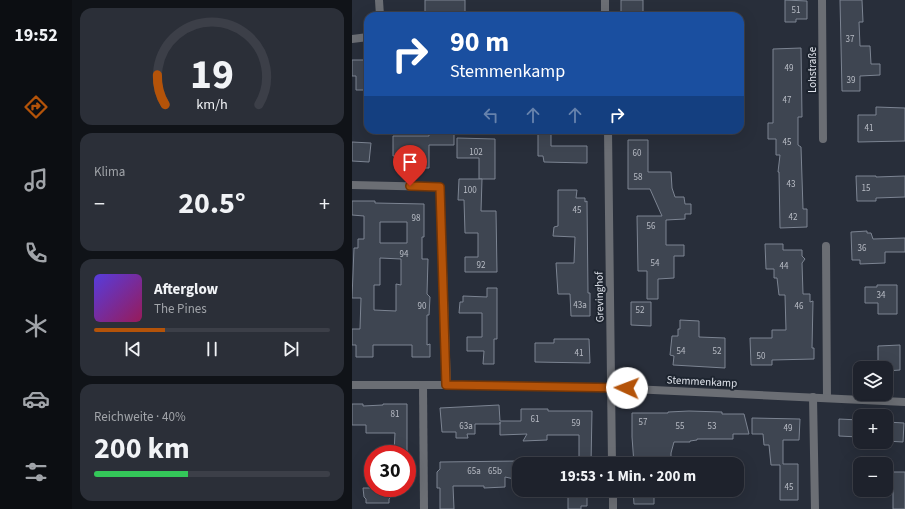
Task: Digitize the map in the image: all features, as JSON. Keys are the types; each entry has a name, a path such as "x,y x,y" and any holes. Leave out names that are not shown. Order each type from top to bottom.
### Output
{"street":[{"path":"379,0 380,12"},
{"path":"605,0 605,12"},
{"name":"Lohstraße","path":"822,0 823,139"},
{"path":"352,39 364,38"},
{"name":"Grevinghof","path":"608,134 612,457"},
{"path":"352,185 440,187 446,385"},
{"path":"826,246 827,397"},
{"name":"Stemmenkamp","path":"352,385 611,388 827,397 905,402"},
{"path":"423,385 424,509"},
{"path":"813,397 815,509"},
{"path":"613,497 613,509"}],"building":[{"path":"425,0 465,0 465,12 425,12"},
{"path":"621,0 643,0 643,12 621,12"},
{"path":"785,0 807,1 807,19 796,19 796,22 785,22"},
{"path":"840,0 862,0 863,22 859,22 860,46 870,46 871,64 880,64 880,75 860,76 860,91 842,91"},
{"path":"801,48 802,117 798,117 798,145 801,147 803,209 807,209 807,227 780,228 778,172 780,155 776,155 776,139 768,139 768,123 773,123 773,49"},
{"path":"352,60 364,60 364,90 356,90 356,76 352,76"},
{"path":"876,107 905,108 905,141 858,142 858,115 876,115"},
{"path":"429,134 454,134 454,145 429,145 429,168 412,168 412,156 393,156 393,136 429,136"},
{"path":"538,134 551,134 551,146 587,146 587,163 544,162 543,156 538,156"},
{"path":"457,138 495,139 495,179 479,179 479,158 457,158"},
{"path":"628,140 648,140 648,172 671,172 672,188 675,197 684,197 685,204 691,204 691,214 685,214 685,219 666,220 666,245 684,245 684,256 674,256 674,278 658,279 658,299 647,299 647,271 638,271 637,216 662,216 650,189 628,189"},
{"path":"352,142 371,143 369,162 352,161"},
{"path":"856,176 905,176 905,197 876,198 876,201 857,201"},
{"path":"459,179 482,179 481,211 496,211 497,272 465,272 465,257 478,257 478,233 465,233 464,200 458,200"},
{"path":"558,190 577,190 576,198 585,198 585,202 587,201 588,293 590,293 590,316 571,316 570,294 558,294 556,263 574,263 575,237 553,236 554,227 558,226"},
{"path":"352,201 424,204 422,259 428,259 427,294 430,297 429,315 427,315 427,345 430,344 430,357 412,357 412,345 373,345 373,357 356,357 356,345 352,345 352,329 360,329 361,298 352,298 354,248 358,248 358,239 364,239 364,216 352,215","holes":["380,222 407,222 407,243 380,243","380,258 401,259 401,285 396,284 396,311 374,310 374,285 380,285"]},
{"path":"867,231 867,233 871,233 873,239 905,238 905,252 885,252 885,263 860,264 860,260 852,260 851,232"},
{"path":"765,244 783,244 783,250 802,250 802,256 805,259 802,263 803,294 810,294 810,302 813,301 812,348 814,348 814,359 772,360 772,365 751,365 750,338 772,338 772,330 786,330 785,295 779,295 777,278 774,278 774,269 766,269"},
{"path":"877,285 897,285 897,314 878,314 878,303 865,303 865,287 877,287"},
{"path":"487,288 497,288 497,339 494,339 494,364 483,364 484,351 467,351 467,337 482,337 482,313 459,313 460,302 463,302 463,296 487,297"},
{"path":"631,302 651,302 651,326 631,325"},
{"path":"680,320 699,321 699,337 725,338 725,368 673,365 674,356 670,355 672,336 678,336"},
{"path":"554,339 589,339 590,363 535,362 535,343 554,343"},
{"path":"900,345 900,370 893,370 893,361 878,361 878,346"},
{"path":"352,404 363,404 363,406 407,404 407,445 394,445 395,433 366,433 366,425 352,425"},
{"path":"499,405 500,421 521,421 521,409 548,409 548,411 592,411 591,457 579,457 579,435 547,435 547,440 523,441 527,434 500,435 500,424 475,424 475,434 467,434 468,438 456,438 456,432 442,432 440,408"},
{"path":"689,411 744,414 749,434 733,434 733,439 697,439 690,442 674,442 671,457 633,457 632,413"},
{"path":"752,418 800,419 799,440 783,440 783,464 798,464 798,500 780,500 780,465 771,465 769,445 764,445 763,434 752,434"},
{"path":"839,419 853,420 853,437 839,436"},
{"path":"893,422 904,423 903,442 893,441"},
{"path":"512,461 512,478 505,477 505,487 484,488 484,486 453,486 454,509 440,509 440,488 437,488 437,472 440,469 440,462"},
{"path":"893,472 905,472 905,509 893,509"},
{"path":"364,497 391,497 389,499 389,503 366,503 366,499"},
{"path":"568,497 587,497 587,506 581,506 581,509 568,509"},
{"path":"634,497 654,497 654,504 634,504"}],"route":[{"path":"410,186 440,187 446,385 627,388"}]}
